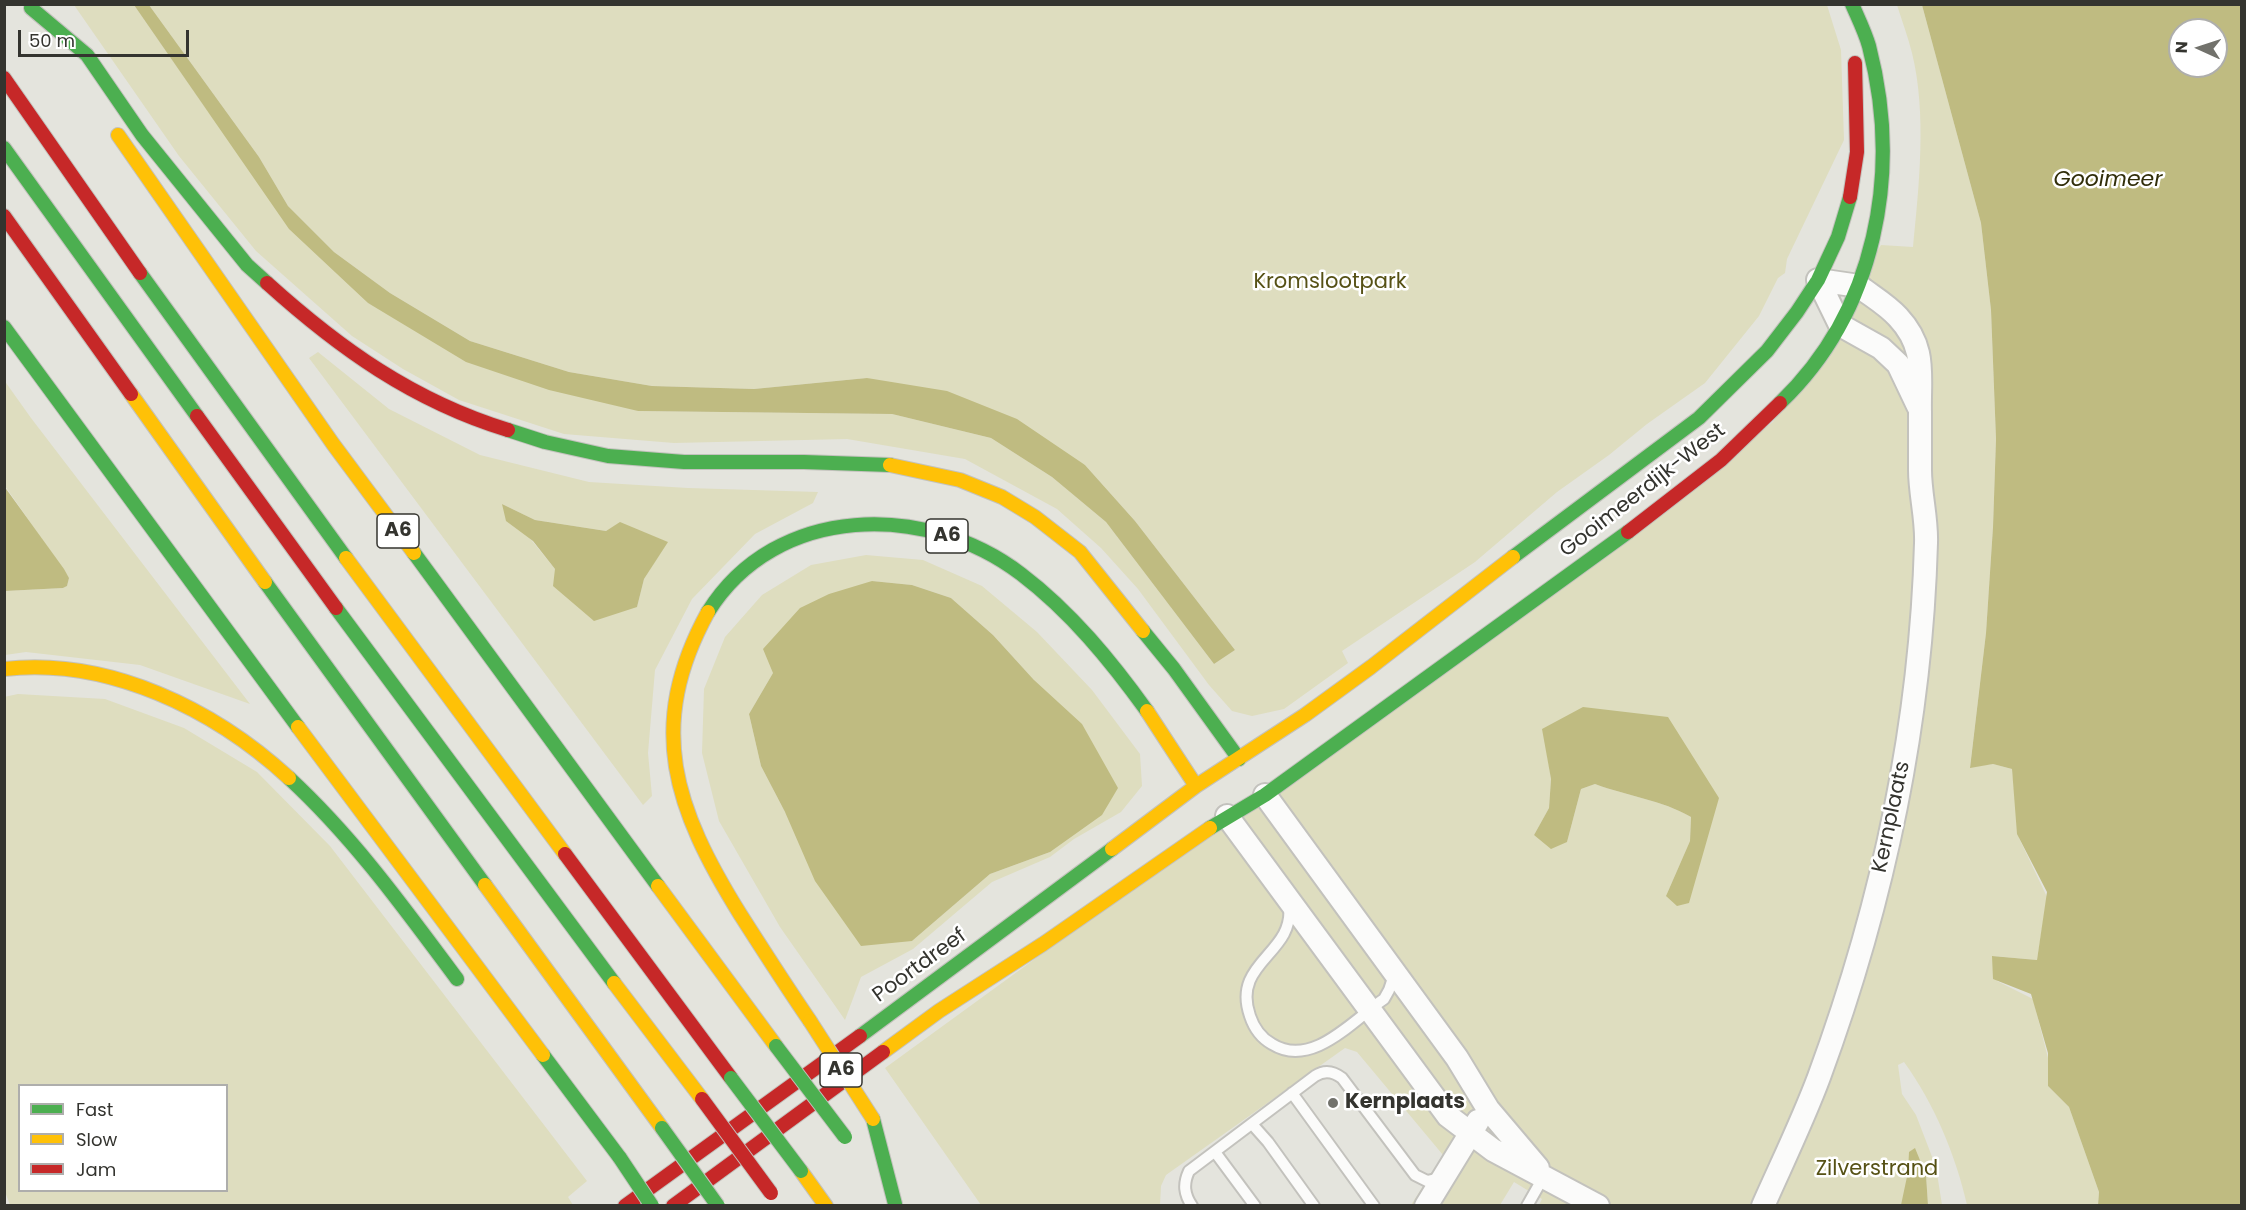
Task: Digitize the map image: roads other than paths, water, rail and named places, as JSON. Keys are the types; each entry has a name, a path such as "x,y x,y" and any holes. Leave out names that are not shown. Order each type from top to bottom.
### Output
{"main road":[{"name":"Gooimeerdijk-West","path":"1239,759 1371,668 1499,567 1699,418 1767,351 1818,280 1838,237 1850,197 1857,152 1856,69 1846,4"},
{"name":"Gooimeerdijk-West","path":"1262,791 1649,518 1721,460 1800,384 1840,325 1859,286 1871,249 1881,203 1883,126 1869,45 1852,4"},
{"path":"30,6 58,48"},
{"path":"30,6 87,55 142,135 247,265 299,312 371,367 440,405 490,425 545,442 608,456 684,462 892,465 960,480 1002,497 1035,517 1080,552 1174,669 1249,772"},
{"name":"A6","path":"4,78 361,579 826,1206"},
{"name":"A6","path":"112,127 333,444 848,1142"},
{"path":"4,148 277,528 780,1206"},
{"path":"4,216 244,553 718,1206"},
{"path":"4,327 190,582 620,1158 652,1206"},
{"name":"A6","path":"896,1205 873,1119 711,865 686,813 673,753 672,719 677,686 687,649 705,615 721,593 764,555 793,539 827,529 861,524 893,524 923,529 987,552 1016,570 1047,595 1095,645 1136,698 1199,790"},
{"path":"4,669 64,668 127,682 169,697 241,737 312,797 340,828 380,876 466,991"},
{"name":"Poortdreef","path":"625,1206 1239,759"},
{"path":"673,1206 939,1011 1043,944 1222,811 1262,791"},
{"name":"A6","path":"873,1175 896,1205"},
{"path":"620,1189 636,1206"}],"street":[{"name":"Kernplaats","path":"1763,1206 1818,1080 1846,1000 1872,913 1893,823 1915,686 1922,613 1926,539 1920,472 1922,371 1917,351 1910,333 1893,312 1859,286 1818,280"},
{"path":"1818,280 1840,325"},
{"name":"Kernplaats","path":"1840,325 1891,355 1904,374 1920,410"},
{"path":"1262,791 1457,1058 1488,1108 1545,1176"},
{"path":"1222,811 1448,1116 1493,1150 1598,1206"},
{"path":"1426,1206 1469,1133 1488,1108"}],"lane":[{"path":"1289,900 1288,927 1281,940 1257,966 1246,993 1252,1023 1259,1034 1272,1044 1295,1051 1323,1046 1384,999 1394,970"},
{"path":"1192,1206 1185,1193 1189,1171 1320,1073 1337,1074 1415,1175 1427,1181 1437,1180 1443,1176"},
{"path":"1292,1093 1374,1206"},
{"path":"1252,1124 1268,1142 1314,1206"},
{"path":"1215,1152 1255,1206"},
{"path":"1527,1206 1545,1176"}],"water":[{"path":"134,5 149,5 259,157 288,206 334,252 390,293 470,341 569,372 652,386 754,389 867,378 947,391 1017,419 1085,465 1135,521 1235,650 1214,664 1106,522 1052,477 991,438 892,414 638,411 549,390 466,362 368,303 289,229"},
{"name":"Gooimeer","path":"1922,5 2241,5 2241,1205 2098,1205 2099,1192 2069,1107 2048,1086 2048,1053 2031,994 1993,979 1992,956 2037,960 2047,892 2017,834 2012,769 1993,764 1970,768 1986,633 1993,527 1996,439 1991,310 1981,223"},
{"path":"4,486 64,569 69,578 67,586 5,591"},
{"path":"502,504 535,520 606,531 620,522 668,542 644,579 637,607 594,621 553,586 555,569 533,541 506,521"},
{"path":"872,581 912,585 951,598 993,635 1034,680 1082,724 1118,788 1102,815 1050,852 990,874 912,941 861,946 815,881 785,812 761,766 749,714 773,673 763,649 800,608 829,594"},
{"path":"1583,707 1668,717 1719,798 1689,903 1677,906 1666,896 1690,841 1691,817 1680,811 1595,784 1581,789 1567,842 1551,849 1534,835 1549,808 1551,779 1542,729"},
{"path":"1915,1148 1926,1175 1928,1205 1901,1205 1908,1172 1909,1152"}],"place":[{"name":"Kernplaats","path":"1333,1103"}],"park label":[{"name":"Kromslootpark","path":"1330,283"},
{"name":"Zilverstrand","path":"1877,1170"}]}
